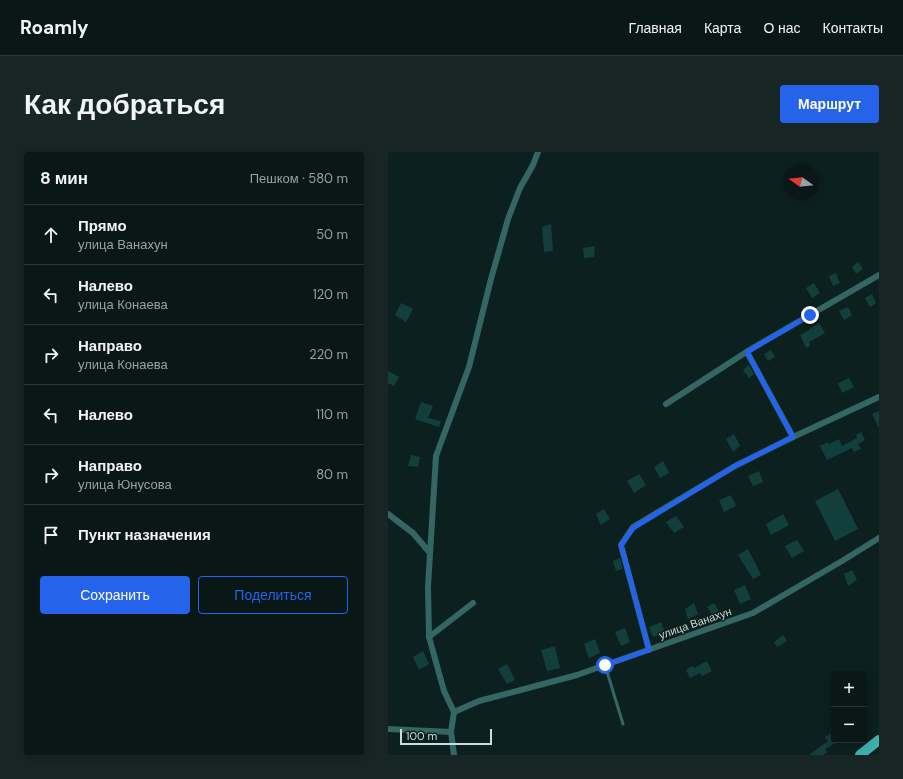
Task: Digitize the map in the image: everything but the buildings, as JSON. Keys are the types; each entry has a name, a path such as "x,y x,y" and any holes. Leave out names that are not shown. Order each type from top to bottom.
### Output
{"main road":[{"path":"860,755 879,740"}],"street":[{"path":"454,755 451,732 454,712 444,692 429,637 428,587 436,456 469,367 508,219 520,188 533,165 538,152"},
{"path":"666,404 747,352 879,275"},
{"path":"747,352 793,437"},
{"path":"649,650 621,545 633,528 735,466 879,397"},
{"path":"388,514 413,533 430,553"},
{"name":"улица Ванахун","path":"454,712 479,701 577,675 753,613 879,538"},
{"path":"429,637 473,602"},
{"path":"388,729 451,732"}],"lane":[{"path":"605,665 623,724"}],"route":[{"path":"605,665 649,650 621,545 633,528 735,466 793,437 747,352 810,315"}]}
